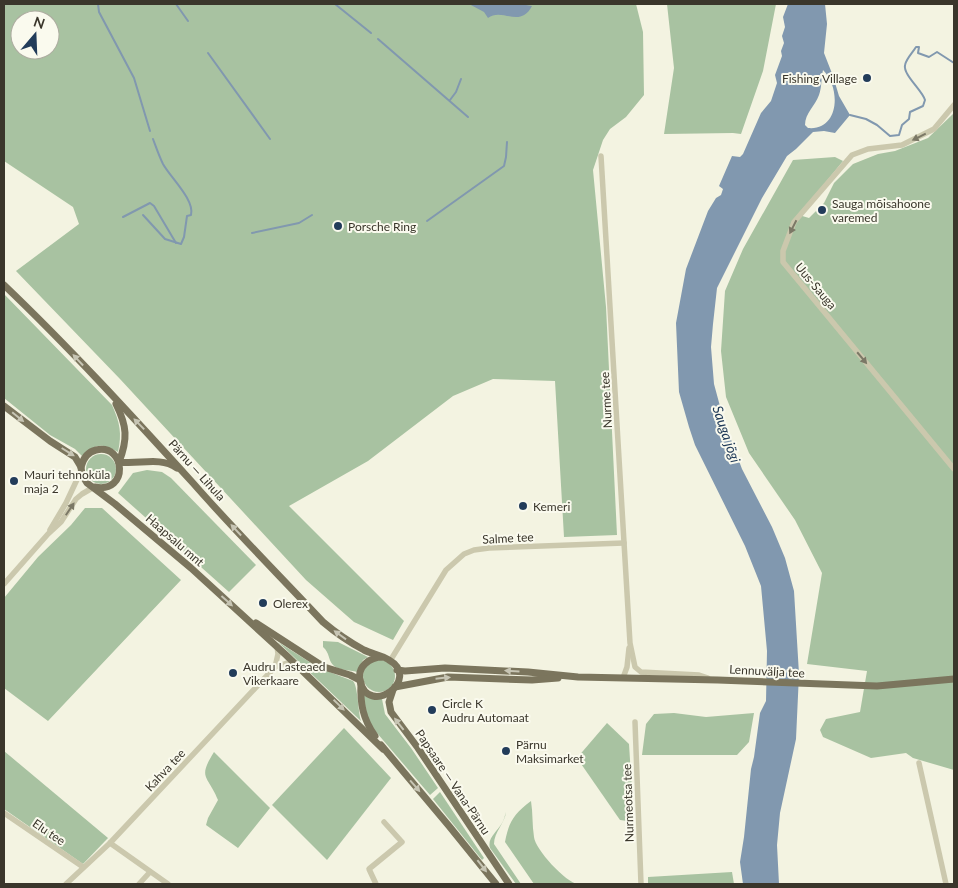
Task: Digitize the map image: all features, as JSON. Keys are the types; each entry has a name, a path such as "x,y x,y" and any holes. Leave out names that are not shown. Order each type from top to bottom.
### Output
{"main road":[{"name":"Pärnu — Lihula","path":"4,285 43,323 323,622 344,638 383,657"},
{"path":"4,406 50,442 75,457 84,479 94,487 104,488 114,482 120,471 119,462 124,448 126,431 123,417 111,395"},
{"path":"81,469 83,460 88,454 98,449 112,453 119,462"},
{"path":"119,462 162,462 184,473"},
{"name":"Haapsalu mnt","path":"94,487 191,568 240,612"},
{"path":"240,612 383,749 450,826 496,884"},
{"path":"240,612 318,663 350,675 361,682 366,690 375,696 385,695 394,689 398,680 397,670 390,660 383,657 373,658 366,662 360,672 361,682 361,700 363,715 370,730 383,749"},
{"name":"Lennuvälja tee","path":"397,670 487,669 578,677 877,686 954,679"},
{"name":"Lennuvälja tee","path":"394,689 448,677 532,680 578,677"},
{"name":"Papsaare — Vana-Pärnu","path":"394,689 389,702 391,712 418,748 509,884"}],"street":[{"name":"Uus-Sauga","path":"954,105 934,129 902,144 868,149 852,155 794,222 783,251 783,262 954,469"},
{"name":"Nurme tee","path":"601,156 630,643 635,667"},
{"path":"48,534 66,503 81,469"},
{"path":"4,584 61,522 82,494 94,487"},
{"name":"Salme tee","path":"390,660 446,570 464,554 474,550 489,548 624,543"},
{"name":"Nurme tee","path":"626,678 630,643"},
{"path":"276,666 277,646"},
{"name":"Kahva tee","path":"66,884 110,843 276,666 292,661"},
{"path":"626,678 635,667 641,672 699,676 718,680"},
{"name":"Nurmeotsa tee","path":"635,722 641,884"},
{"path":"919,763 946,884"},
{"name":"Elu tee","path":"4,813 83,867"},
{"path":"376,884 369,869 402,842 384,822"},
{"path":"110,843 168,884"},
{"path":"139,884 150,872"}],"green space":[{"name":"Porsche Ring","path":"4,4 636,4 643,32 644,95 626,117 610,129 603,140 593,170 606,307 617,535 564,537 555,381 493,379 453,396 368,461 289,506 404,621 393,640 354,622 306,580 120,379 16,271 79,224 73,207 4,161"},
{"path":"667,4 776,4 763,71 741,134 664,134 674,68"},
{"path":"954,113 954,770 913,758 906,753 871,758 823,737 820,730 826,719 860,712 867,671 807,664 822,573 795,520 749,453 726,397 721,351 725,291 743,249 793,160 835,157 843,161 799,215 809,218 824,203 834,183 853,164 928,138"},
{"path":"4,294 112,405 120,428 118,452 99,446 82,456 75,449 50,435 4,398"},
{"path":"101,454 112,458 116,469 112,480 101,484 90,480 86,469 90,458"},
{"path":"147,470 162,472 171,478 256,565 229,592 118,493 133,473"},
{"path":"85,508 102,508 181,580 48,721 4,688 4,598 38,557 71,525"},
{"path":"323,641 338,642 368,657 363,660 357,672 335,667 323,647"},
{"path":"278,642 319,668 353,681 356,688 361,721"},
{"path":"379,660 390,665 395,676 390,687 379,692 368,687 363,676 368,665"},
{"path":"363,693 369,697 382,699 385,714 438,788 430,795 371,726 367,717"},
{"path":"674,713 706,717 754,713 749,742 737,755 642,755 646,724 654,714"},
{"path":"607,723 629,744 634,822 620,820 577,758"},
{"path":"344,728 391,778 327,860 272,805"},
{"path":"4,751 108,838 83,864 4,809"},
{"path":"214,752 270,808 238,848 206,825 218,800 205,772"},
{"path":"440,792 484,858 482,860 433,799"},
{"path":"531,801 533,832 536,842 545,857 559,872 578,884 534,884 505,842 513,819"},
{"path":"503,822 496,835 494,844 521,884 516,884 489,844 491,838"},
{"path":"732,872 734,884 648,884 648,877"}],"water":[{"path":"469,4 520,4 532,6 522,16 493,15 488,18 484,12"},
{"name":"Sauga jõgi","path":"788,4 825,4 827,24 824,53 839,96 850,115 835,133 813,132 787,156 762,198 717,288 711,347 714,384 724,421 742,469 772,527 785,558 794,591 799,674 796,739 780,813 777,845 779,884 743,884 740,862 751,769 760,713 766,701 767,651 761,586 745,546 695,445 689,427 679,392 676,323 686,269 708,211 716,198 721,195 723,189 719,186 732,156 740,157 743,154 761,113 771,101 777,83 775,75 782,56 781,51 784,43 782,36 785,27 783,17","holes":["823,70 829,77 835,97 832,115 826,123 819,127 808,128 805,125 805,121 819,95"]}],"waterway":[{"path":"98,4 99,12 134,78 150,131"},
{"path":"176,4 188,21"},
{"path":"335,4 371,33"},
{"path":"378,39 468,117"},
{"path":"850,115 866,119 890,136 899,135 902,125 909,119 910,112 923,106 925,100 905,69 907,60 916,47 919,47 918,53 929,57 937,52 954,63"},
{"path":"208,53 270,139"},
{"path":"450,100 456,92 461,79"},
{"path":"143,215 165,239 181,244 187,216 191,215 191,209 186,196 163,164 153,139"},
{"path":"427,221 504,166 507,142"},
{"path":"123,217 150,203 154,206 176,243"},
{"path":"252,233 299,223 312,215"}],"place":[{"name":"Fishing Village","path":"867,78"},
{"name":"Sauga mõisahoone varemed","path":"822,210"},
{"name":"Porsche Ring","path":"338,226"},
{"name":"Mauri tehnoküla maja 2","path":"14,481"},
{"name":"Kemeri","path":"523,506"},
{"name":"Olerex","path":"263,603"},
{"name":"Audru Lasteaed Vikerkaare","path":"233,673"},
{"name":"Circle K Audru Automaat","path":"432,710"},
{"name":"Pärnu Maksimarket","path":"506,751"}]}
